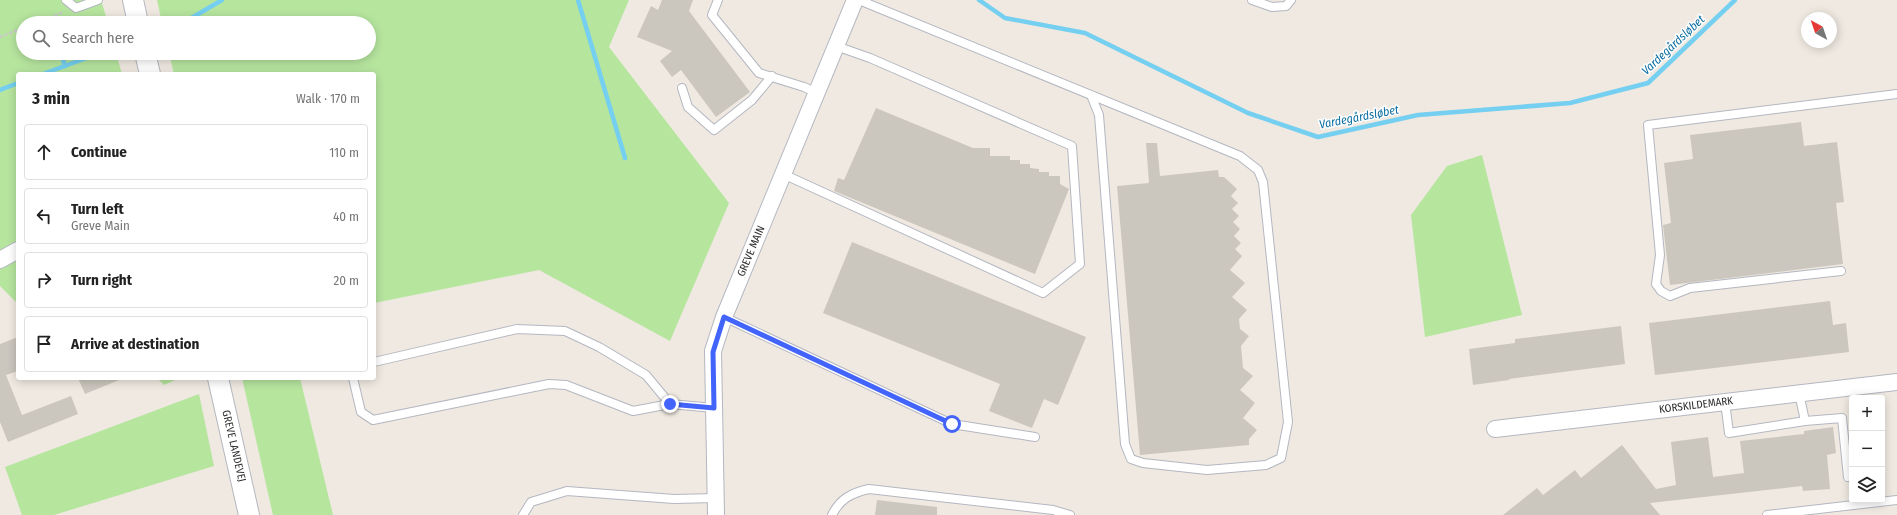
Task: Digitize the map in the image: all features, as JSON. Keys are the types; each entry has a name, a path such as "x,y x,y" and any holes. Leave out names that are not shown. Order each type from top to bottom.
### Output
{"street":[{"path":"133,0 136,16"},
{"name":"GREVE MAIN","path":"716,515 713,352 724,317 854,0"},
{"path":"147,60 150,72"},
{"path":"0,260 16,251"},
{"name":"GREVE LANDEVEJ","path":"218,380 249,515"},
{"name":"KORSKILDEMARK","path":"1495,429 1897,382"}],"lane":[{"path":"66,0 76,8 98,0"},
{"path":"718,0 712,15 759,73 804,87 817,93"},
{"path":"859,0 1240,156 1258,170 1263,182 1288,422 1281,458 1266,466 1207,470 1143,463 1131,459 1125,444 1099,115 1091,95"},
{"path":"1252,0 1272,7 1286,6 1291,0"},
{"path":"783,174 1043,293 1080,264 1072,146 870,58 836,46"},
{"path":"682,88 688,107 714,130 752,100 772,76"},
{"path":"1841,271 1690,288 1670,296 1661,291 1656,284 1660,255 1648,125 1897,94"},
{"path":"724,317 952,424 1035,437"},
{"path":"376,362 517,328 565,331 599,347 646,375 670,404"},
{"path":"353,380 361,412 373,420 549,384 566,386 633,411 670,404 714,408"},
{"path":"1799,393 1805,421"},
{"path":"1725,402 1729,433 1805,421 1842,418 1848,477"},
{"path":"832,515 837,505 846,497 869,489 1053,510 1070,515"},
{"path":"523,515 531,502 567,490 674,499 716,498"},
{"path":"1767,515 1897,500"}],"path":[{"path":"55,16 76,8"},
{"path":"0,37 16,31"}],"green space":[{"path":"0,0 101,0 106,16 16,16 16,60 118,60 121,72 16,72 16,246 0,255"},
{"path":"157,0 629,0 609,47 729,203 670,341 539,270 376,303 376,72 174,72 171,60 376,60 376,16 160,16"},
{"path":"1482,155 1522,315 1425,337 1411,215 1447,166"},
{"path":"16,260 16,302 0,286 0,269"},
{"path":"159,380 175,380 164,385"},
{"path":"242,380 300,380 333,515 273,515"},
{"path":"199,394 214,466 54,515 22,515 5,467"}],"building":[{"path":"662,0 693,0 689,11 750,92 716,117 681,70 672,77 660,61 672,51 637,37 651,6 658,10"},
{"path":"876,108 973,148 990,148 990,156 1010,156 1010,160 1020,160 1020,164 1030,164 1030,168 1039,169 1039,172 1049,172 1049,176 1060,176 1060,184 1069,189 1035,274 834,191 838,178 844,180"},
{"path":"1801,122 1804,146 1837,142 1844,202 1836,203 1843,264 1670,285 1663,225 1671,223 1664,163 1693,159 1690,135"},
{"path":"1146,143 1157,143 1160,176 1218,170 1219,177 1224,177 1237,189 1231,196 1238,203 1232,209 1239,216 1233,222 1240,229 1234,236 1241,243 1235,249 1242,256 1230,270 1245,283 1232,297 1247,310 1239,319 1240,329 1249,336 1241,346 1243,368 1253,376 1240,390 1255,403 1243,418 1257,430 1249,439 1249,445 1140,455 1117,186 1149,183"},
{"path":"852,242 1086,337 1058,405 1044,399 1032,428 989,411 1000,384 823,313"},
{"path":"1830,301 1833,325 1846,323 1849,352 1655,375 1649,323"},
{"path":"1621,326 1625,364 1473,385 1469,349 1515,343 1515,339"},
{"path":"16,338 16,372 6,375 22,415 71,396 78,414 8,442 0,422 0,344"},
{"path":"79,380 119,380 85,394"},
{"path":"1833,427 1836,453 1827,455 1830,489 1803,491 1802,486 1650,503 1660,515 1503,515 1537,488 1543,495 1575,470 1581,478 1622,445 1656,489 1676,485 1671,442 1708,437 1713,477 1744,473 1740,441 1804,434 1804,431"},
{"path":"877,500 937,507 937,515 875,515"}],"waterway":[{"path":"195,16 222,0"},
{"path":"578,0 625,158"},
{"name":"Vardegårdsløbet","path":"979,0 1005,18 1085,33 1248,113 1318,137 1418,115 1570,103 1648,83 1735,0"},
{"path":"63,60 65,66"},
{"path":"48,72 81,60"},
{"path":"0,90 16,84"}],"route":[{"path":"670,404 714,408 713,352 724,317 952,424"}]}
